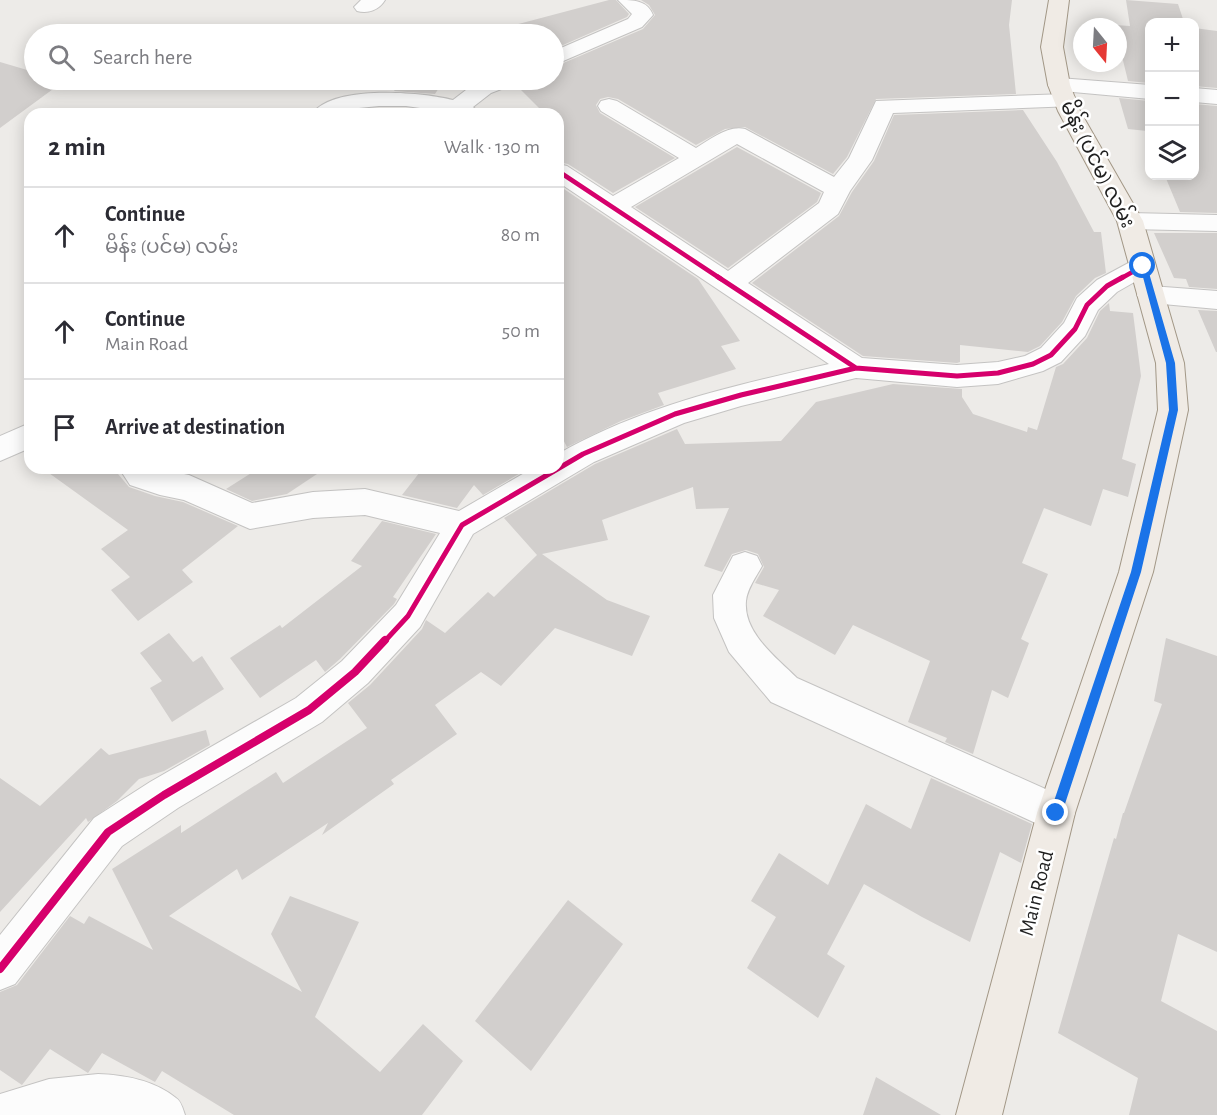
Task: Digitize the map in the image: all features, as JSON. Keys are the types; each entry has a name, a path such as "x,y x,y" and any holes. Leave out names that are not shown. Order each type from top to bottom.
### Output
{"main road":[{"name":"မိန်း (ပင်မ) လမ်း","path":"1059,0 1052,47 1062,93 1130,220 1170,363 1173,410 1136,572"},
{"name":"Main Road","path":"979,1115 1056,813 1136,572"}],"street":[{"path":"564,55 636,23 644,15 641,9 628,0"},
{"path":"463,108 481,90"},
{"path":"729,284 829,208 838,189 860,160 884,106 1062,93 1145,92"},
{"path":"1199,95 1217,97"},
{"path":"342,108 366,100 390,99 438,108"},
{"path":"609,106 696,158"},
{"path":"613,207 737,134 838,189"},
{"path":"564,177 856,368"},
{"path":"1130,220 1200,225 1217,223"},
{"path":"564,465 583,454 675,414 741,395 856,368 957,376 998,373 1033,364 1051,355 1075,329 1086,305 1107,286 1143,266"},
{"path":"1151,295 1217,300"},
{"path":"0,450 24,438"},
{"path":"139,474 160,483 199,478 250,516 313,505 365,502 462,525"},
{"path":"0,969 108,832 164,795 309,710 355,672 408,616 462,525 549,474"},
{"path":"745,566 728,603 734,630 755,659 784,690 1056,813"},
{"path":"4,1115 28,1104 91,1098 130,1099 162,1115"}],"building":[{"path":"609,0 616,0 629,14 627,17 564,45 564,24 519,24"},
{"path":"641,0 1012,0 1009,25 1016,94 876,99 847,157 833,174 745,127 725,129 696,145 618,99 608,97 600,99 596,105 600,113 675,158 613,193 564,163 564,108 539,108 521,90 564,90 564,63 643,29 655,15 649,5"},
{"path":"1126,0 1178,4 1183,18 1145,18 1145,83 1128,81 1126,72 1127,26 1130,26"},
{"path":"1199,29 1217,31 1217,88 1199,86"},
{"path":"0,62 24,69 24,90 52,90 24,108 24,110 0,128"},
{"path":"395,90 438,90 435,94"},
{"path":"1119,98 1145,101 1145,131 1128,129"},
{"path":"1199,104 1217,106 1217,213 1180,212 1167,180 1199,180"},
{"path":"1023,110 1057,162 1094,232 1101,232 1106,273 1095,278 1076,296 1062,322 1040,346 1028,352 960,345 960,362 957,363 863,356 752,283 839,216 852,192 874,161 894,115"},
{"path":"737,147 821,193 817,202 728,268 635,207"},
{"path":"564,189 698,279 740,341 721,346 736,369 658,393 664,405 621,421 567,447 564,441"},
{"path":"1154,233 1217,233 1217,289 1189,287 1186,279 1174,278"},
{"path":"1109,303 1110,311 1133,313 1141,376 1122,459 1136,464 1128,497 1103,489 1091,526 1044,508 1022,563 1048,574 1021,639 1029,643 1008,698 992,690 973,754 945,742 947,738 908,722 930,661 853,625 835,655 763,616 779,590 755,583 764,567 758,554 746,550 732,554 722,572 704,566 729,508 696,509 693,487 602,520 608,540 542,554 607,600 650,616 632,656 555,628 501,686 481,672 435,705 457,734 391,780 394,784 322,835 328,823 242,880 237,869 169,916 302,992 271,934 290,896 359,922 315,1017 380,1072 423,1024 463,1061 422,1115 234,1115 162,1071 155,1082 102,1053 88,1073 50,1049 22,1085 0,1070 0,992 17,985 70,916 84,924 89,916 153,950 112,869 181,825 181,833 276,772 283,783 367,728 348,703 370,685 422,629 426,620 445,633 488,592 494,597 537,555 504,518 595,464 677,429 685,444 781,441 816,402 893,384 962,389 962,397 973,414 1027,432 1028,427 1037,430 1056,367 1063,364 1087,338 1100,311"},
{"path":"1198,310 1217,311 1217,352 1216,352"},
{"path":"50,474 118,474 129,487 183,502 238,526 182,570 193,582 138,621 111,590 130,577 101,549 128,530"},
{"path":"250,474 317,474 287,494 252,501 226,489"},
{"path":"418,474 519,474 483,495 474,485 457,508 402,495"},
{"path":"382,521 436,534 393,597 397,599 394,604 325,672 316,660 260,698 230,658 280,625 282,628 362,566 351,561"},
{"path":"169,633 193,662 202,656 224,689 172,722 150,688 162,681 140,653"},
{"path":"1166,638 1217,656 1217,952 1178,934 1161,1001 1217,1031 1217,1115 1129,1115 1138,1078 1058,1033 1114,838 1116,839 1162,704 1154,701"},
{"path":"206,730 210,745 164,771 139,779 117,801 88,822 86,818 0,912 0,778 40,806 101,748 109,755"},
{"path":"931,778 1032,824 1021,863 1000,852 970,942 864,884 827,954 845,966 818,1018 747,968 776,917 751,901 779,853 828,885 866,804 911,829"},
{"path":"568,900 623,944 531,1071 475,1021"},
{"path":"876,1077 941,1115 863,1115"}],"cycle path":[{"path":"564,175 856,368"},
{"path":"564,465 583,454 675,414 741,395 856,368 957,376 998,373 1033,364 1051,355 1075,329 1087,305 1107,286 1143,266"},
{"path":"0,969 108,832 164,795 309,710 355,672 408,616 462,525 549,474"}],"route":[{"path":"1056,813 1136,572 1173,410 1170,363 1143,266"}]}
